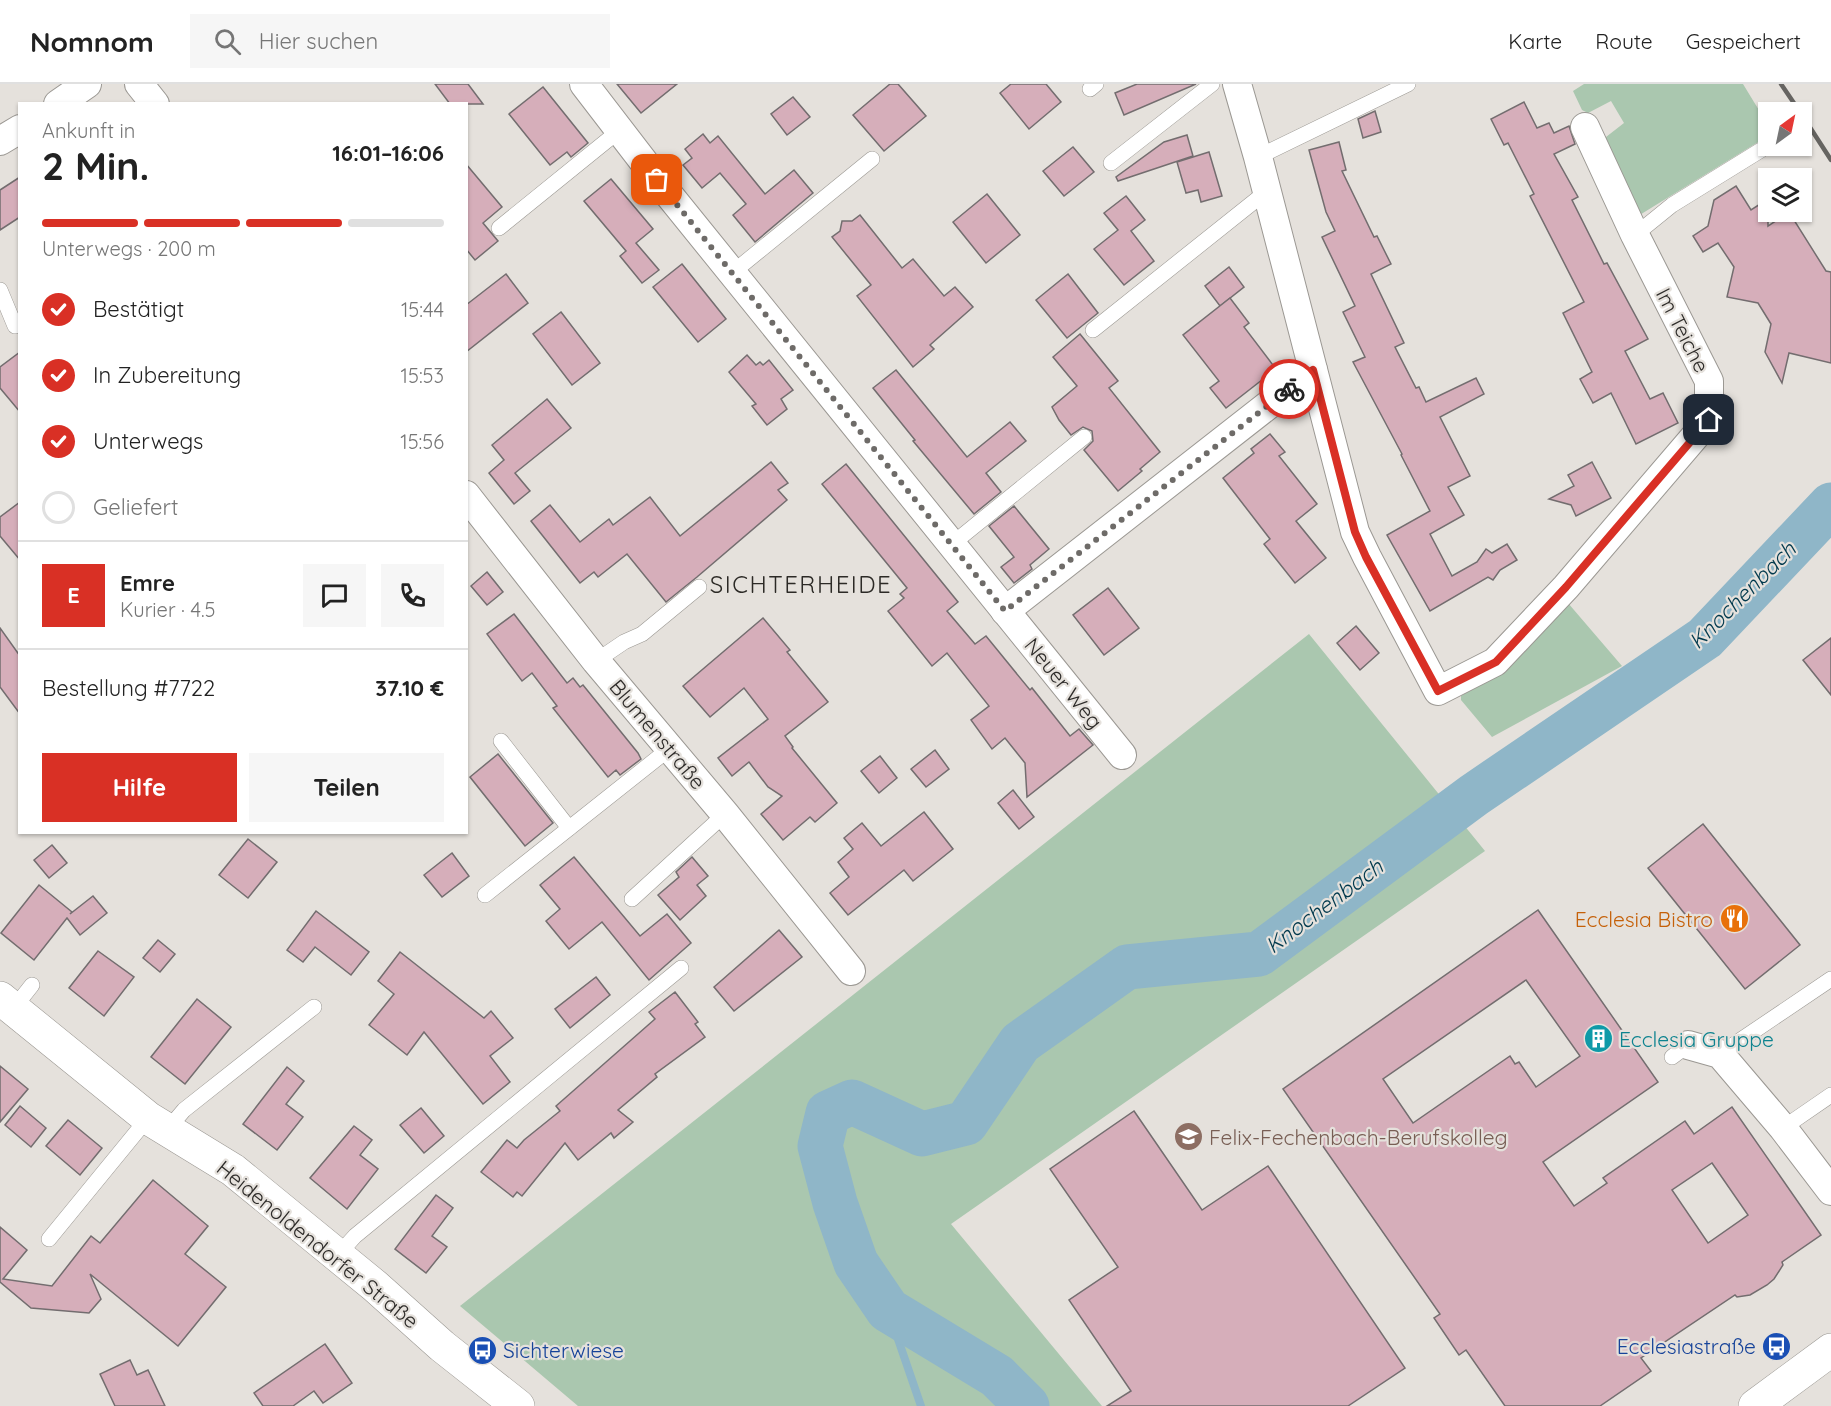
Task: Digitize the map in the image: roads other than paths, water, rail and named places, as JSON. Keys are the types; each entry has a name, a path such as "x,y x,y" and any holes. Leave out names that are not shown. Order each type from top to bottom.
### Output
{"street":[{"path":"61,102 87,84"},
{"path":"139,84 153,102"},
{"name":"Neuer Weg","path":"584,84 732,273 1122,755"},
{"name":"Im Teiche","path":"1237,84 1355,532 1366,557 1438,691 1496,662 1566,587 1709,420 1709,381 1635,235 1585,127"},
{"path":"0,141 18,130"},
{"path":"1005,611 1313,370"},
{"name":"Blumenstraße","path":"468,498 596,661 725,814 851,971"},
{"name":"Heidenoldendorfer Straße","path":"11,1003 158,1124 233,1170 375,1286 442,1346 518,1406"},
{"path":"1680,1051 1720,1054 1783,1128 1831,1191"},
{"path":"1755,1406 1831,1350"}],"lane":[{"path":"1111,163 1212,84"},
{"path":"1258,158 1408,84"},
{"path":"499,228 620,130"},
{"path":"1635,235 1672,205 1758,152"},
{"path":"732,273 872,159"},
{"path":"1093,330 1266,192"},
{"path":"0,290 15,326"},
{"path":"951,545 1084,437"},
{"path":"596,661 624,642 642,634 699,587"},
{"path":"501,741 569,828"},
{"path":"485,895 669,749"},
{"path":"632,899 725,814"},
{"path":"338,1256 355,1236 681,968"},
{"path":"1720,1054 1831,979"},
{"path":"49,1239 158,1124 184,1110 314,1007"},
{"path":"1783,1128 1831,1095"}],"waterway":[{"name":"Knochenbach","path":"1027,1406 997,1376 888,1310 856,1263 835,1203 820,1146 828,1113 852,1102 922,1134 966,1123 1020,1043 1127,967 1259,954 1474,795 1705,638 1831,505"},
{"path":"888,1310 921,1406"}],"railway":[{"path":"1781,84 1793,102"},
{"path":"1812,131 1831,160"}],"place":[{"name":"Ecclesia Bistro","path":"1734,919"},
{"name":"Ecclesia Gruppe","path":"1598,1039"},
{"name":"Felix-Fechenbach-Berufskolleg","path":"1188,1137"},
{"name":"Ecclesiastraße","path":"1777,1346"},
{"name":"Sichterwiese","path":"482,1350"}],"district":[{"name":"SICHTERHEIDE","path":"801,584"}]}
